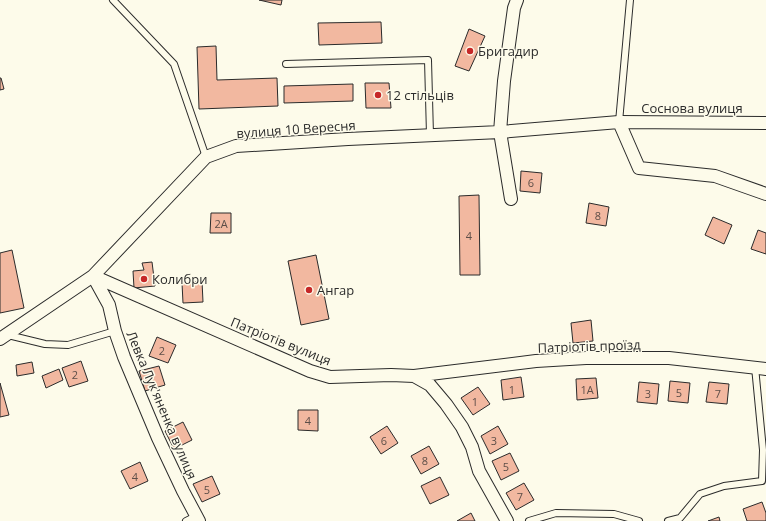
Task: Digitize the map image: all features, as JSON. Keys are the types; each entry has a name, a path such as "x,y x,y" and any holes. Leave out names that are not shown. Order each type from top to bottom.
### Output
{"street":[{"path":"511,199 500,132 504,81 514,8 517,0"},
{"name":"вулиця 10 Вересня","path":"4,337 93,276 206,157 236,146 500,132 618,122"},
{"path":"618,122 639,168 715,176 766,194"},
{"name":"Соснова вулиця","path":"618,122 766,123"},
{"name":"Левка Лук'яненка вулиця","path":"93,276 109,305 115,331 124,357 194,519"},
{"name":"Патріотів вулиця","path":"93,276 310,371 330,377 391,375 414,376 430,385 446,404 462,427 472,447 479,471 507,521"},
{"name":"Патріотів проїзд","path":"414,376 536,361 586,358 669,358 760,368"}],"lane":[{"path":"113,0 174,64 206,157"},
{"path":"618,122 630,0"},
{"path":"286,64 428,60 430,135"},
{"path":"4,337 44,344 68,345 115,331"},
{"path":"668,521 680,518 700,494 724,486 762,481 763,450 760,368"},
{"path":"529,521 556,513 614,514 639,521"}],"building":[{"path":"259,0 282,0 281,5"},
{"path":"381,22 382,43 319,45 318,23"},
{"name":"Бригадир","path":"469,29 485,36 469,71 455,66"},
{"path":"216,46 217,80 277,78 278,106 199,109 197,47"},
{"path":"0,78 4,89 0,90"},
{"name":"12 стільців","path":"365,83 389,83 391,108 366,108"},
{"path":"353,84 353,101 284,103 284,86"},
{"path":"521,171 542,173 540,193 520,191"},
{"path":"479,195 480,275 460,275 459,196"},
{"path":"589,203 609,207 606,226 586,223"},
{"path":"211,213 231,213 231,233 210,233"},
{"path":"713,217 732,225 724,244 705,235"},
{"path":"758,230 766,233 766,254 751,249"},
{"path":"12,250 24,308 0,313 0,253"},
{"name":"Ангар","path":"316,255 329,319 301,325 288,261"},
{"name":"Колибри","path":"152,262 155,286 134,288 133,271 144,270 142,263"},
{"path":"202,281 203,302 183,303 182,283"},
{"path":"591,320 593,341 573,343 571,323"},
{"path":"157,337 176,345 168,363 149,356"},
{"path":"81,361 88,381 69,387 62,368"},
{"path":"32,362 34,373 17,376 16,365"},
{"path":"159,366 165,385 145,391 139,371"},
{"path":"59,369 63,380 46,388 42,376"},
{"path":"521,377 524,397 503,400 501,380"},
{"path":"596,378 598,398 577,400 576,379"},
{"path":"670,381 690,383 688,403 668,401"},
{"path":"639,382 659,384 657,404 637,402"},
{"path":"709,382 729,384 727,404 706,402"},
{"path":"0,383 9,415 0,417"},
{"path":"478,387 490,404 473,415 461,398"},
{"path":"298,410 318,410 318,431 298,430"},
{"path":"183,422 192,440 174,449 165,431"},
{"path":"387,426 398,443 381,454 370,437"},
{"path":"498,426 508,444 490,454 481,436"},
{"path":"429,446 439,464 421,474 411,456"},
{"path":"510,453 519,471 501,480 492,461"},
{"path":"140,462 148,481 130,489 121,471"},
{"path":"212,476 220,494 202,502 193,484"},
{"path":"440,477 449,495 430,504 421,486"},
{"path":"524,483 534,500 516,510 506,493"},
{"path":"762,502 766,513 766,521 747,521 743,509"},
{"path":"471,513 475,521 457,521"},
{"path":"719,517 720,521 708,521"}],"place":[{"name":"Бригадир","path":"470,51"},
{"name":"12 стільців","path":"378,95"},
{"name":"Колибри","path":"144,279"},
{"name":"Ангар","path":"309,290"}]}
